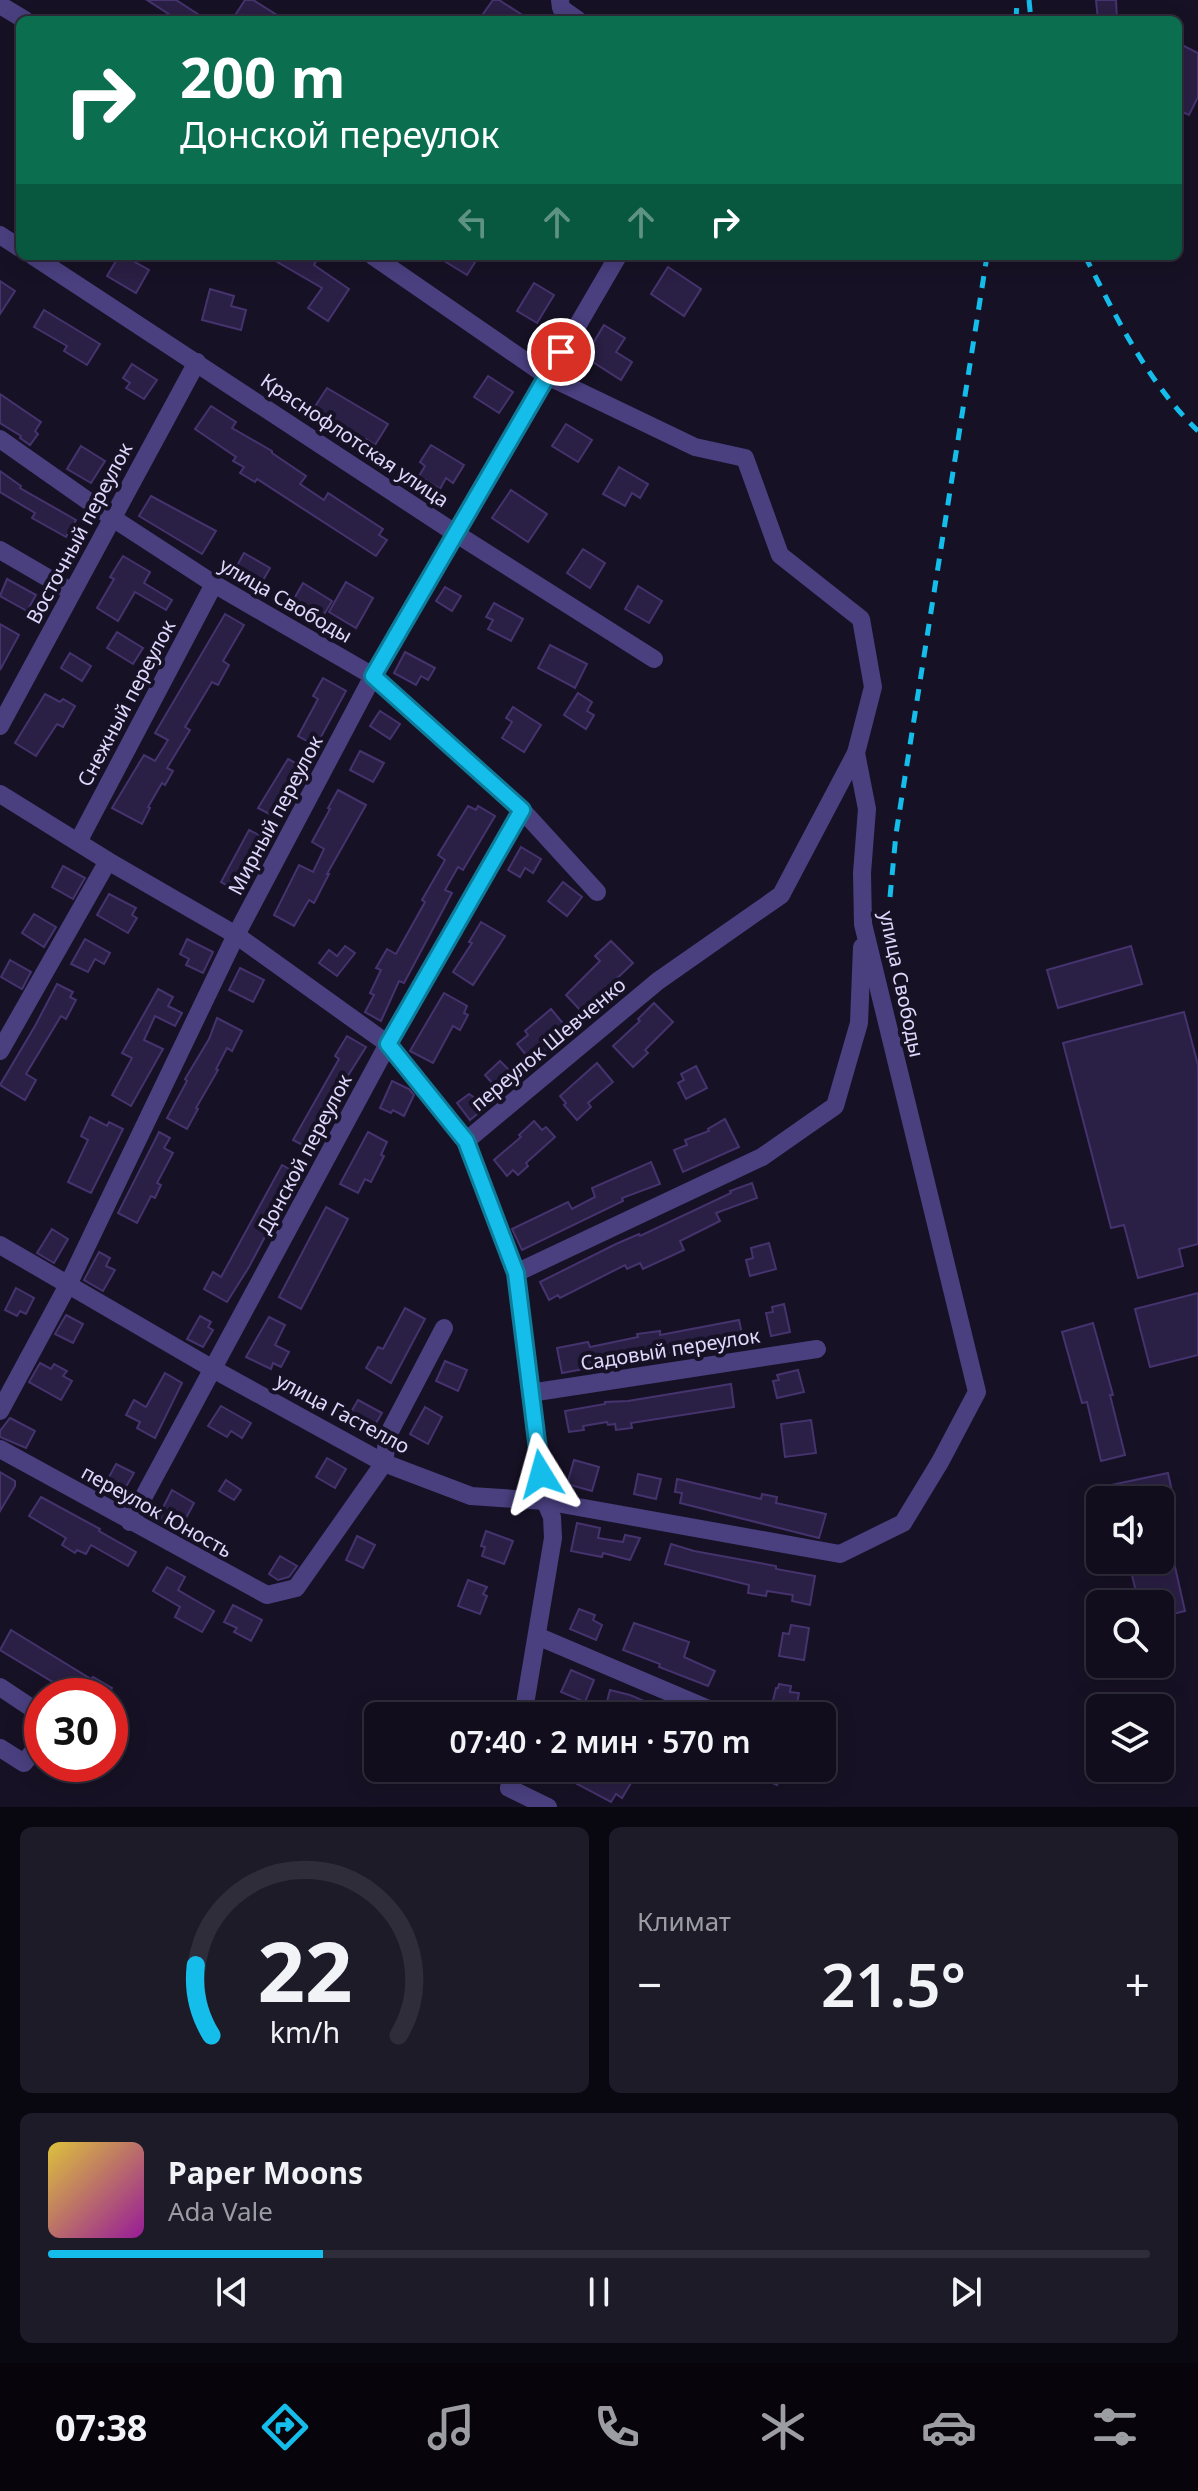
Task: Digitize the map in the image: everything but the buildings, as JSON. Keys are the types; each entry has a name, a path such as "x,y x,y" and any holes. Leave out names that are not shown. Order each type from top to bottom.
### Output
{"street":[{"path":"560,0 561,8 572,16"},
{"path":"0,5 18,16"},
{"name":"Краснофлотская улица","path":"39,260 455,533 654,659"},
{"path":"379,260 547,376"},
{"name":"Мирный переулок","path":"0,1411 68,1285 236,935 373,676 616,260"},
{"name":"Восточный переулок","path":"0,726 197,362"},
{"name":"улица Свободы","path":"547,376 695,447 745,458 780,555 861,619 873,687 856,753 867,809 862,873 863,924 977,1392 903,1523 840,1554"},
{"name":"улица Свободы","path":"0,439 214,584 373,676 522,810 597,892"},
{"path":"0,550 72,592"},
{"name":"Снежный переулок","path":"78,842 214,584"},
{"name":"переулок Шевченко","path":"466,1141 658,981 781,895 856,753"},
{"path":"0,794 236,935 388,1044 466,1141 516,1273 545,1501 552,1517 553,1538 525,1702"},
{"name":"Донской переулок","path":"130,1522 388,1044 522,810"},
{"path":"0,1051 108,861"},
{"path":"516,1273 762,1157 835,1106 859,1023 863,924"},
{"name":"улица Гастелло","path":"0,1245 213,1369 384,1463 471,1496 545,1501 840,1554"},
{"path":"384,1463 388,1435 444,1328"},
{"name":"Садовый переулок","path":"530,1393 817,1349"},
{"name":"переулок Юность","path":"0,1449 267,1595 296,1588 384,1463"},
{"path":"537,1636 692,1702"},
{"path":"0,1687 24,1703"},
{"path":"0,1748 24,1763"},
{"path":"510,1782 509,1788 548,1807"}],"railway":[{"path":"1016,16 1017,0"},
{"path":"1029,0 1031,16"},
{"path":"890,897 896,834 986,260"},
{"path":"1087,260 1148,371 1198,431"}],"route":[{"path":"541,1474 516,1273 466,1141 388,1044 522,810 373,676 561,352"}]}
